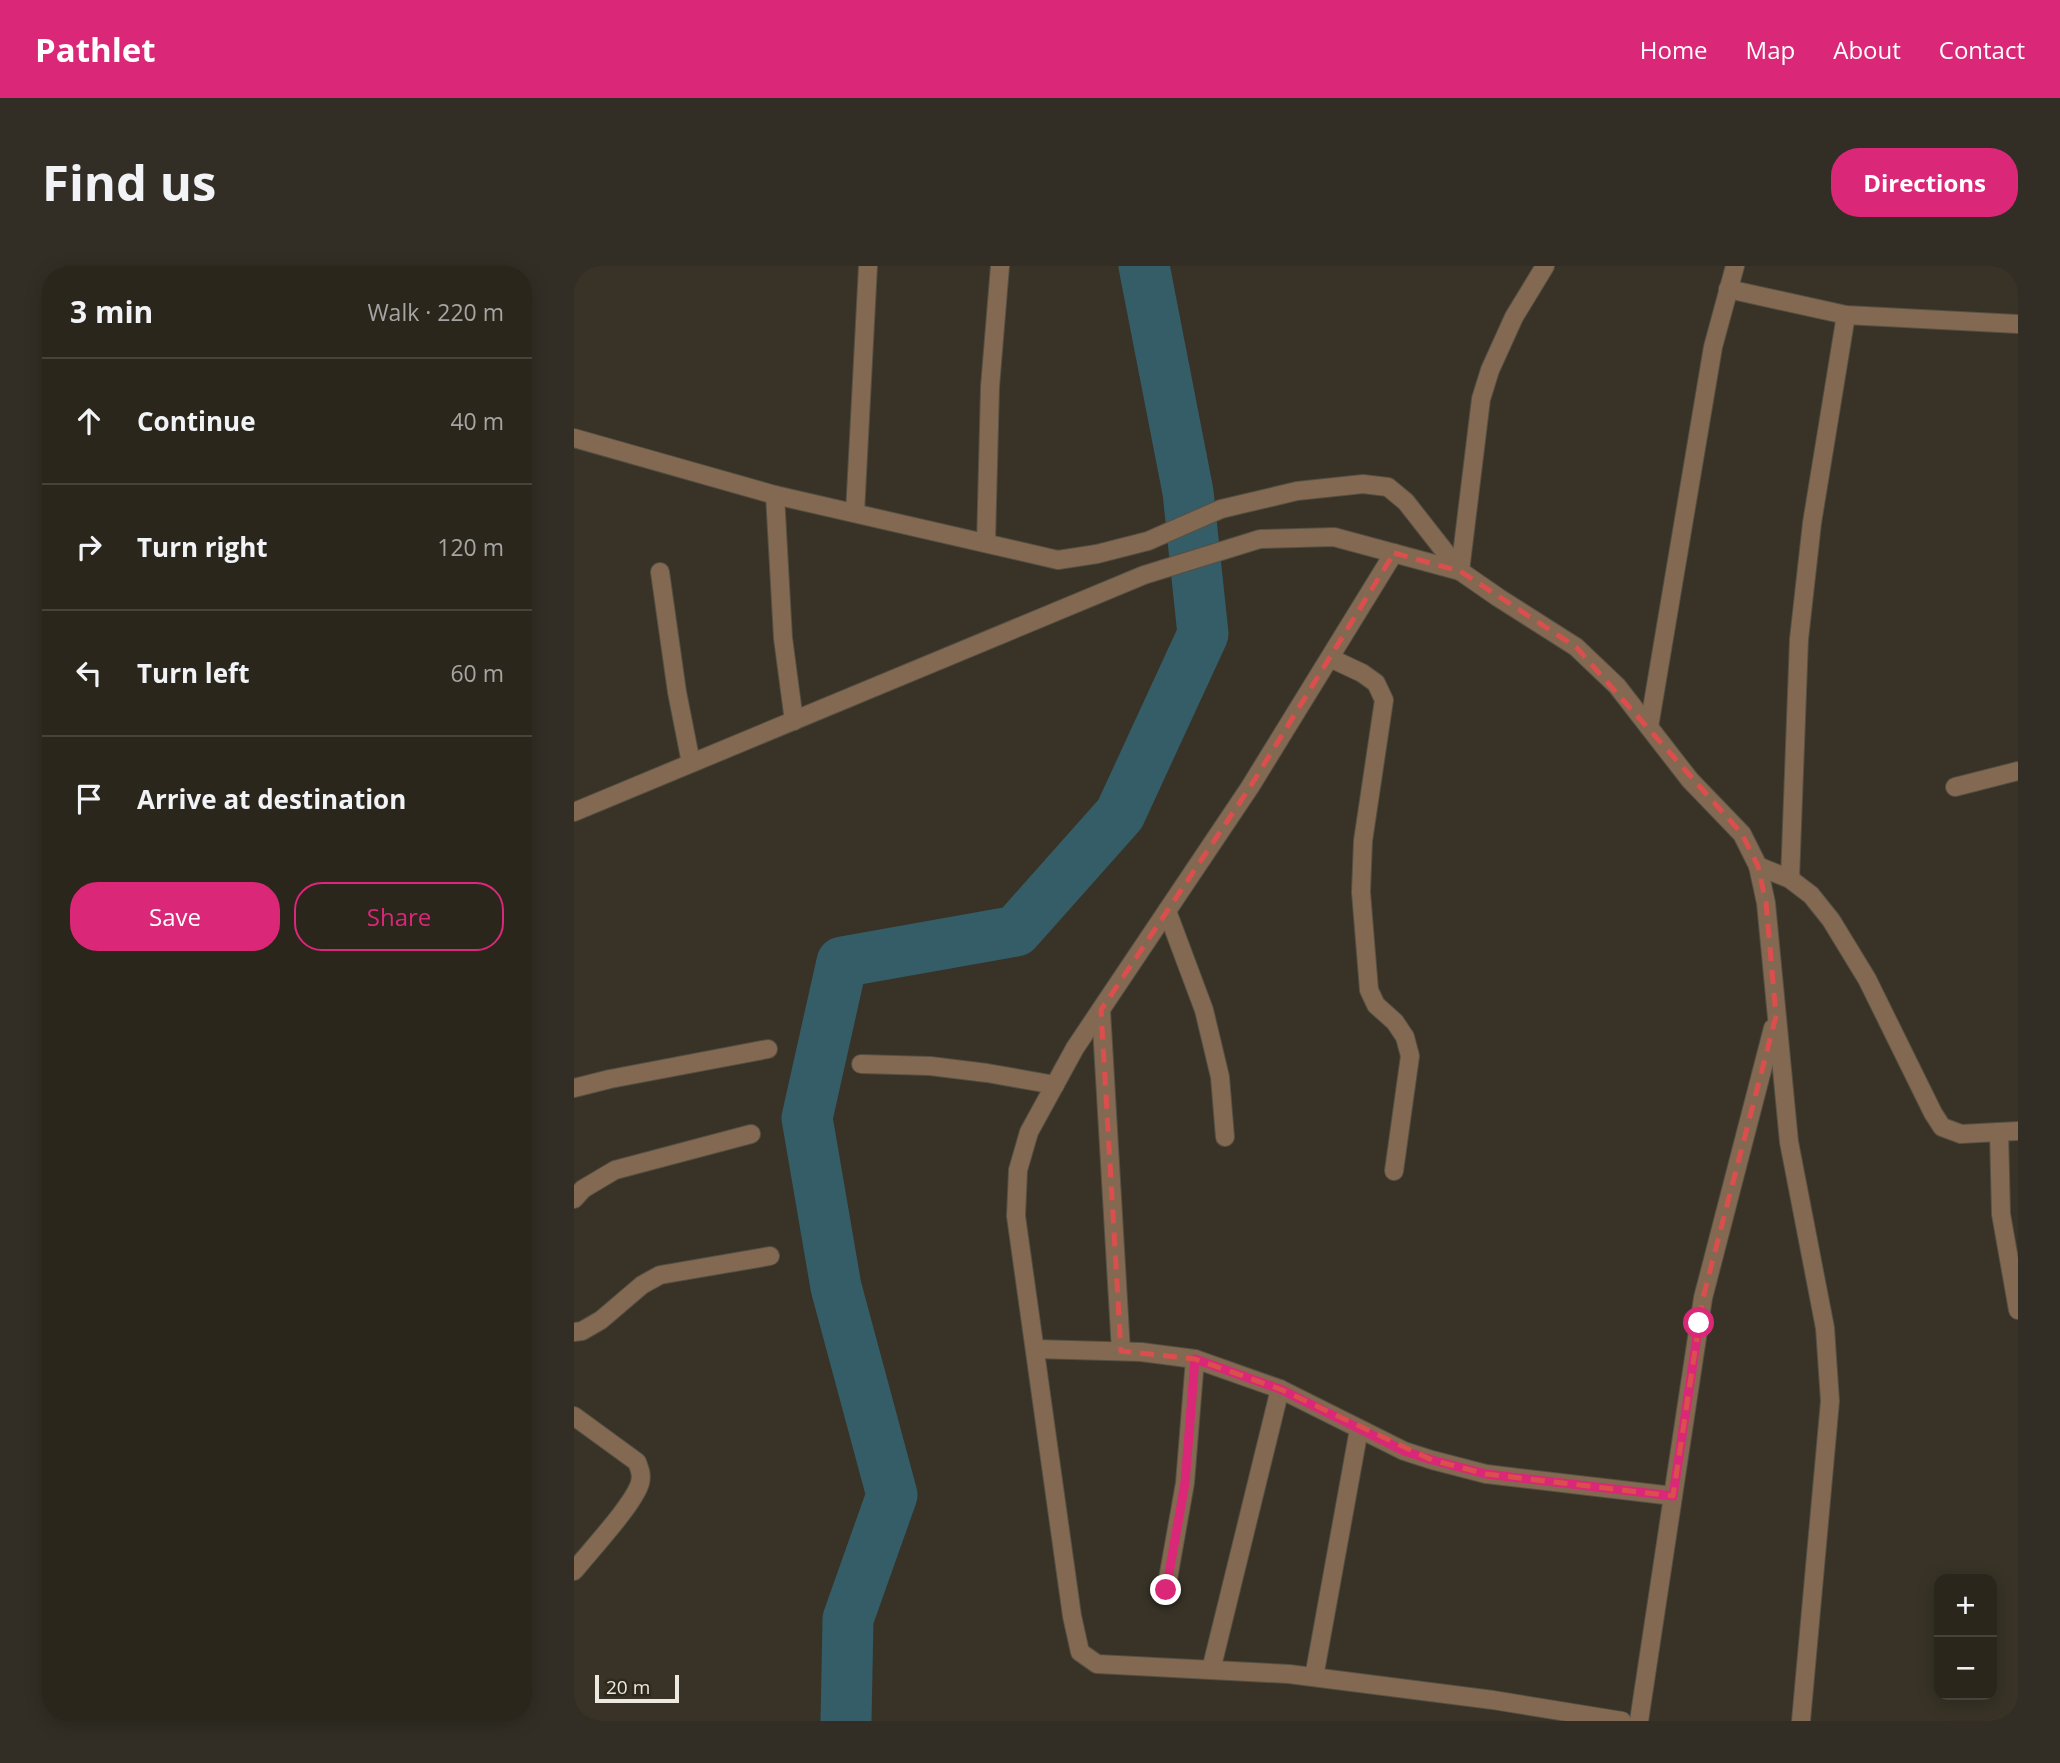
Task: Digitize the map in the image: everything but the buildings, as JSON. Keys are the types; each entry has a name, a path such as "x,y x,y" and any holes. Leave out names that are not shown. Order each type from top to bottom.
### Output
{"street":[{"path":"855,513 868,266"},
{"path":"986,543 990,387 1000,266"},
{"path":"1460,571 1481,399 1490,370 1514,317 1545,266"},
{"path":"1649,727 1713,347 1735,266"},
{"path":"1728,289 1846,315 2018,324"},
{"path":"1790,879 1799,639 1812,523 1846,315"},
{"path":"574,438 775,495 1058,560 1097,554 1148,541 1222,509 1297,491 1363,484 1388,488 1406,502 1460,571"},
{"path":"775,495 783,638 794,721"},
{"path":"574,812 1143,575 1260,539 1334,537 1460,571 1576,647 1617,687 1690,780 1742,834 1758,866 1766,903 1789,1142 1825,1328 1830,1401 1801,1721"},
{"path":"1394,553 1251,787 1076,1048 1029,1132 1018,1170 1016,1216 1072,1616 1080,1652 1097,1664 1314,1677 1493,1700 1620,1721"},
{"path":"660,572 677,692 691,763"},
{"path":"1330,658 1362,673 1376,683 1384,700 1363,841 1361,892 1368,990 1376,1005 1395,1022 1405,1037 1410,1056 1394,1171"},
{"path":"1955,787 2018,771"},
{"path":"1758,866 1790,879 1811,895 1831,920 1867,979 1942,1127 1961,1133 2018,1130"},
{"path":"1167,911 1205,1010 1220,1077 1225,1137"},
{"path":"1101,1010 1121,1351"},
{"path":"1639,1721 1703,1298 1776,1016"},
{"path":"574,1088 768,1049"},
{"path":"861,1064 930,1066 1055,1085"},
{"path":"1999,1132 2018,1310"},
{"path":"574,1199 583,1189 615,1170 751,1134"},
{"path":"574,1332 582,1331 601,1320 642,1285 660,1275 770,1256"},
{"path":"1035,1349 1121,1351 1195,1359 1280,1389 1404,1451 1486,1474 1673,1496"},
{"path":"1166,1590 1185,1483 1195,1359"},
{"path":"1211,1670 1280,1389"},
{"path":"574,1416 637,1462 641,1473 639,1485 629,1503 574,1571"},
{"path":"1314,1677 1359,1429"}],"highlighted area":[{"path":"1394,553 1460,571 1576,647 1742,834 1758,866 1766,903 1776,1016 1703,1298 1673,1496 1486,1474 1432,1460 1280,1389 1195,1359 1121,1351 1101,1010 1250,787"}],"waterway":[{"path":"846,1721 848,1619 892,1495 836,1287 807,1118 842,962 1016,931 1120,814 1203,634 1188,492 1144,266"}],"route":[{"path":"1166,1590 1185,1483 1195,1359 1280,1389 1404,1451 1432,1460 1486,1474 1673,1496 1699,1323"}]}
